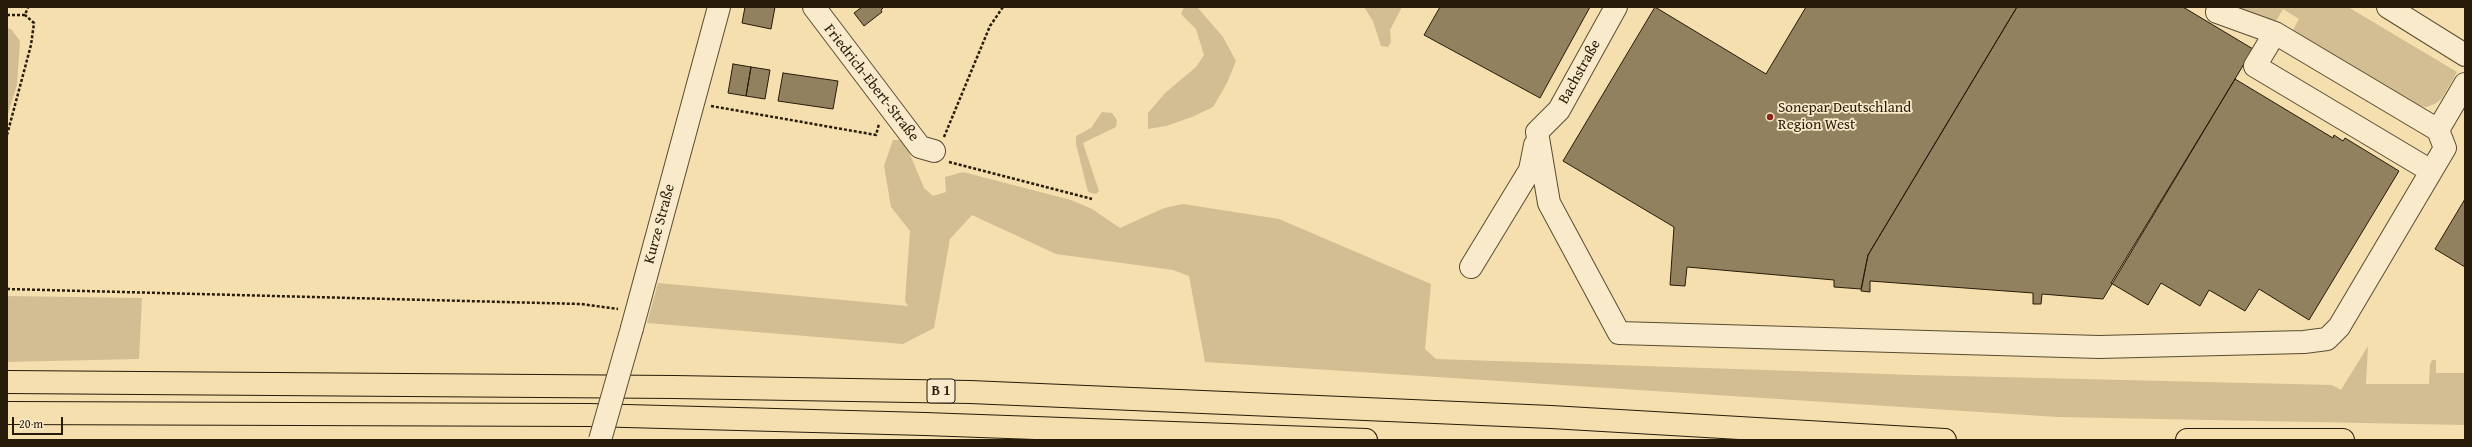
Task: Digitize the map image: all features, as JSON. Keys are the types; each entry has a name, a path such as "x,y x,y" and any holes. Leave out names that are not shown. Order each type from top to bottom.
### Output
{"highway":[{"name":"B 1","path":"7,382 674,387 970,392 1535,416 1944,440"},
{"name":"B 1","path":"7,413 589,415 926,424 1366,440"},
{"path":"2187,440 2344,440"}],"street":[{"name":"Kurze Straße","path":"600,440 719,7"},
{"name":"Friedrich-Ebert-Straße","path":"814,7 920,147 934,151"},
{"name":"Bachstraße","path":"1537,132 1559,110 1616,7"},
{"path":"1537,132 1549,203 1619,333 2099,347 2304,342 2327,339 2339,327 2445,148 2438,130 2274,33 2217,12 2220,7"},
{"path":"2388,7 2465,55"},
{"path":"2274,33 2255,66 2431,171"},
{"path":"2438,130 2465,84"},
{"path":"1471,267 1530,170 1537,132"}],"path":[{"path":"25,15 28,7"},
{"path":"1003,7 990,26 946,134 934,151 949,162 1092,200"},
{"path":"7,15 25,15 34,23 31,45 7,135"},
{"path":"693,103 876,136 879,122"},
{"path":"7,289 581,304 634,320"}],"shaded area":[{"path":"1184,7 1198,8 1223,37 1236,61 1227,83 1213,107 1192,117 1166,126 1148,129 1148,113 1165,93 1196,67 1204,55 1196,29 1181,14"},
{"path":"1364,7 1402,7 1390,30 1391,42 1388,47 1381,46 1373,21"},
{"path":"2239,7 2348,7 2457,72 2442,98 2435,104 2426,107 2417,105 2414,102 2411,103 2292,32 2299,19 2283,9 2275,23 2237,11"},
{"path":"7,28 11,29 20,41 17,85 7,117"},
{"path":"1102,112 1112,113 1117,120 1116,127 1083,143 1099,191 1096,194 1088,192 1076,144 1076,136 1091,128"},
{"path":"893,140 904,140 924,188 933,196 946,192 945,177 963,172 1071,200 1092,209 1120,228 1164,208 1183,204 1279,219 1431,284 1425,349 1436,359 1915,375 2332,385 2341,390 2368,346 2366,384 2429,384 2430,364 2432,360 2436,360 2436,373 2465,373 2465,425 2057,417 1205,362 1189,276 1173,270 1056,254 972,215 950,239 934,328 903,344 647,323 658,283 908,306 905,301 910,231 891,207 884,166"},
{"path":"7,296 142,298 139,359 7,362"}],"building":[{"path":"745,7 775,7 771,29 742,23"},
{"path":"862,7 884,7 881,10 882,12 864,26 854,13"},
{"path":"1440,7 1590,7 1540,98 1424,35"},
{"name":"Sonepar Deutschland Region West","path":"1655,7 1766,74 1806,7 2017,7 1868,255 1861,289 1834,287 1834,280 1687,267 1685,286 1670,285 1674,227 1563,161"},
{"name":"Sonepar Deutschland Region West","path":"2017,7 2183,7 2253,49 2103,299 2042,294 2041,304 2033,304 2033,293 1870,281 1870,292 1861,291 1868,255"},
{"path":"733,64 751,67 746,96 728,93"},
{"path":"751,67 770,70 765,99 746,96"},
{"path":"783,73 838,81 833,109 778,101"},
{"path":"2235,79 2333,138 2334,135 2343,141 2345,138 2399,171 2309,320 2259,289 2245,311 2209,290 2200,306 2161,283 2148,305 2111,283"},
{"path":"2465,199 2465,267 2435,249"}],"place":[{"name":"Sonepar Deutschland Region West","path":"1770,117"}]}
